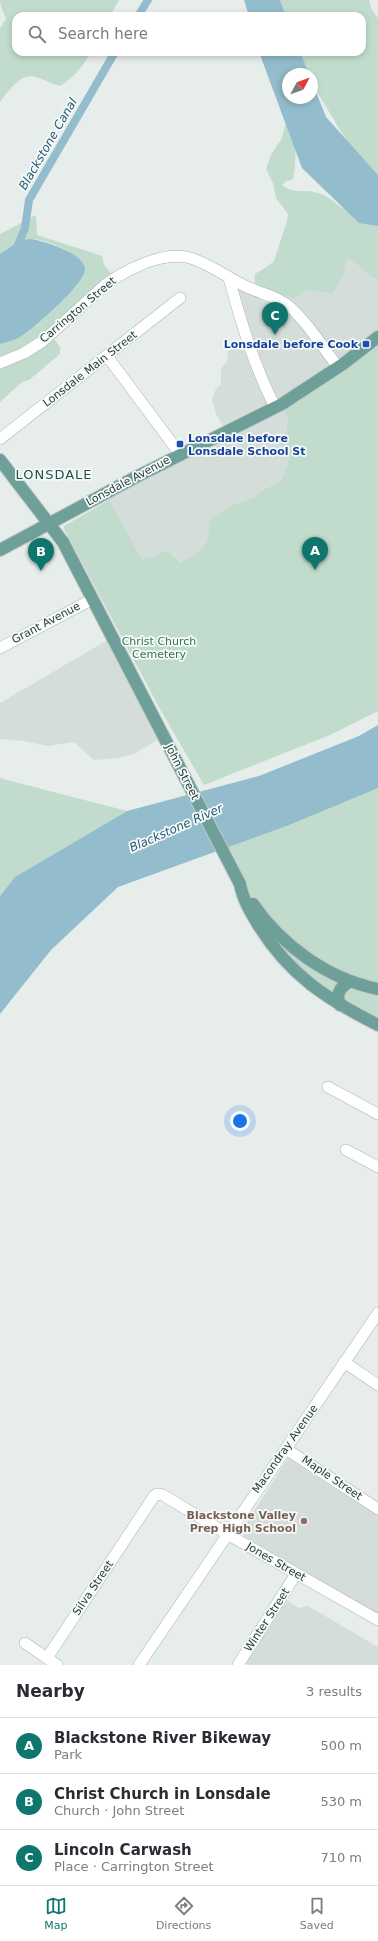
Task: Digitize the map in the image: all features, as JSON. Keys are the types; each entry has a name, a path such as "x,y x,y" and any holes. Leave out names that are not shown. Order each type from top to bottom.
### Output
{"main road":[{"name":"Lonsdale Avenue","path":"0,550 180,454 275,407 338,367 378,337"},
{"name":"John Street","path":"0,460 62,542 240,884 253,917 267,940 306,982 340,1005 378,1025"},
{"path":"240,884 258,912 294,948 326,970 349,982 378,989"},
{"path":"278,953 294,948"},
{"path":"340,1005 337,999 338,992 349,982"}],"street":[{"name":"Carrington Street","path":"0,363 36,346 106,284 137,267 163,258 175,256 197,260 229,278 286,303 300,317 338,367"},
{"path":"229,278 239,317 256,366 275,407"},
{"name":"Lonsdale Main Street","path":"0,439 180,298"},
{"path":"107,356 180,454"},
{"name":"Grant Avenue","path":"0,648 93,599"},
{"path":"328,1087 378,1114"},
{"path":"346,1150 378,1167"},
{"name":"Macondray Avenue","path":"139,1665 378,1313"},
{"path":"344,1362 378,1385"},
{"name":"Maple Street","path":"286,1449 378,1509"},
{"name":"Jones Street","path":"154,1496 157,1494 163,1495 227,1534 378,1620"},
{"name":"Silva Street","path":"47,1658 154,1496"},
{"name":"Winter Street","path":"238,1665 296,1574"},
{"path":"25,1643 57,1665"}],"shaded area":[{"path":"347,259 354,261 374,279 378,280 378,339 282,406 288,415 289,423 279,445 287,446 291,451 291,457 281,481 261,491 255,497 234,504 219,513 209,522 209,537 205,547 196,555 182,562 167,550 152,557 142,559 106,495 226,431 216,414 212,399 216,389 221,384 221,369 228,360 227,352 232,348 247,343 232,286 262,288 294,299 306,290 332,294 343,277"},
{"path":"111,638 159,739 134,754 118,758 94,760 74,742 48,746 24,741 0,739 0,703"},
{"name":"Blackstone Valley Prep High School","path":"288,1458 367,1509 369,1504 378,1510 378,1621 240,1533"},
{"path":"282,1597 299,1608 308,1606 378,1647 378,1665 249,1665 242,1661"}],"green space":[{"path":"0,0 119,0 112,12 12,12 12,56 88,56 78,71 60,86 32,76 27,76 18,81 0,102 0,28 6,19"},
{"path":"280,0 369,0 372,10 378,18 378,175 354,151 318,93 318,68 303,68 298,56 366,56 366,12 284,12 284,9"},
{"path":"289,109 293,117 295,130 295,169 292,180 286,181 282,185 290,189 322,194 348,211 378,216 378,280 370,276 356,263 347,259 343,277 332,294 306,290 294,299 262,288 255,283 255,274 274,261 287,221 288,214 276,198 273,183 266,169 271,155 282,138"},
{"path":"36,215 37,235 102,256 104,265 115,278 51,335 60,347 60,354 29,380 22,382 0,402 0,344 12,340 22,334 51,312 77,285 83,277 85,268 76,257 66,250 54,244 36,239 19,243 0,254 0,234"},
{"name":"Christ Church Cemetery","path":"378,339 378,711 330,735 204,785 160,709 64,529 64,526 109,500 142,559 152,557 167,550 181,562 195,555 204,548 208,537 209,522 219,513 234,504 255,497 261,491 281,481 290,455 287,446 279,445 288,426 287,417 282,406"},
{"path":"0,777 127,811 15,877 0,896"},
{"path":"378,787 378,1023 343,1006 280,954 222,848"}],"water":[{"path":"244,0 280,0 284,12 248,12"},
{"path":"260,56 302,56 307,68 282,68 282,104 318,104 318,97 326,117 378,175 378,226 359,223 302,168"},
{"path":"31,239 54,245 71,253 83,263 85,269 83,276 69,294 38,323 20,337 0,344 0,254 21,240"},
{"name":"Blackstone River","path":"378,725 378,788 289,825 118,887 51,950 0,1014 0,896 15,877 127,811 259,776 359,736"}],"waterway":[{"name":"Blackstone Canal","path":"140,12 148,0"},
{"name":"Blackstone Canal","path":"16,250 25,228 29,200 113,56"}],"place":[{"name":"Lincoln Carwash","path":"275,335"},
{"name":"Lonsdale before Cook","path":"366,344"},
{"name":"Lonsdale before Lonsdale School St","path":"180,444"},
{"name":"Blackstone River Bikeway","path":"315,570"},
{"name":"Christ Church in Lonsdale","path":"41,571"},
{"name":"Blackstone Valley Prep High School","path":"304,1521"}],"district":[{"name":"LONSDALE","path":"54,474"}]}
